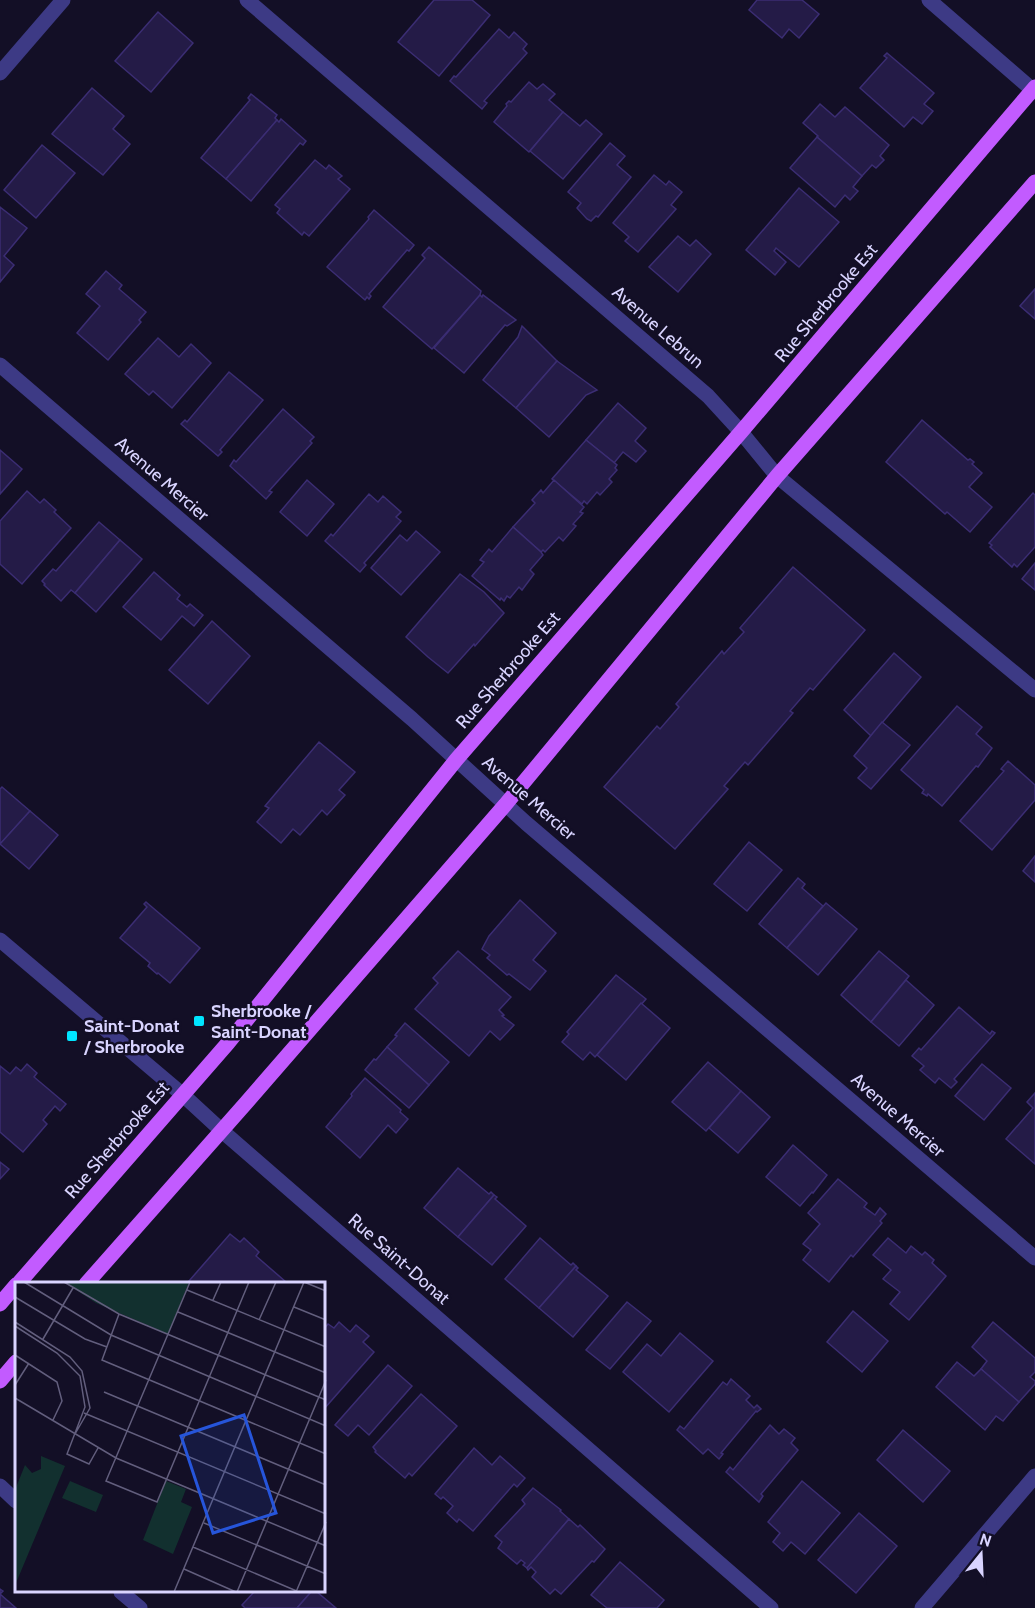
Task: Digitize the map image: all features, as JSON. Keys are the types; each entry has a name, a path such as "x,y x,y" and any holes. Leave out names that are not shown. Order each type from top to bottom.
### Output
{"main road":[{"name":"Rue Sherbrooke Est","path":"20,1282 228,1043 456,760 1034,90"},
{"path":"88,1282 506,805 777,477 1035,182"},
{"name":"Rue Sherbrooke Est","path":"0,1304 15,1287"},
{"path":"0,1381 15,1363"}],"street":[{"path":"0,73 63,0"},
{"name":"Avenue Lebrun","path":"248,0 708,396 777,477 1035,690"},
{"path":"929,0 1034,90"},
{"name":"Avenue Mercier","path":"0,365 412,719 506,805 1035,1258"},
{"name":"Rue Saint-Donat","path":"0,940 183,1095 771,1608"},
{"path":"922,1608 1035,1476"},
{"path":"0,1486 15,1499"},
{"path":"122,1593 140,1608"}],"building":[{"path":"434,0 472,0 490,15 439,76 398,42"},
{"path":"757,0 802,0 819,14 799,38 789,29 782,38 749,10"},
{"path":"158,12 193,43 151,92 115,61"},
{"path":"499,29 509,38 514,32 527,44 523,49 527,53 484,101 487,103 482,109 450,81"},
{"path":"887,53 934,93 924,104 933,111 922,124 913,117 904,127 860,88 887,58 884,56"},
{"path":"529,82 537,89 543,84 555,94 549,100 563,112 529,152 494,122 507,106 506,104 511,102"},
{"path":"92,88 124,116 113,129 130,144 103,175 52,134"},
{"path":"251,94 277,115 275,118 277,120 226,179 201,158 250,100 248,98"},
{"path":"820,104 835,117 845,107 889,145 880,156 884,160 876,168 872,165 862,176 803,123"},
{"path":"563,112 580,126 586,120 602,134 563,179 530,151"},
{"path":"281,119 306,141 303,145 300,143 251,201 226,179 277,120 279,122"},
{"path":"817,137 862,176 853,187 858,191 850,200 845,195 835,207 790,168"},
{"path":"610,143 625,156 617,165 631,177 598,217 596,216 591,221 577,208 581,203 568,192"},
{"path":"42,145 75,173 36,218 4,190"},
{"path":"315,160 326,169 329,165 342,176 338,179 350,189 309,236 304,232 302,235 277,213 280,209 275,205"},
{"path":"654,175 666,185 669,181 682,192 671,205 676,209 638,252 625,241 629,237 613,223"},
{"path":"799,188 839,222 799,267 776,248 774,251 786,262 775,275 746,250"},
{"path":"0,207 27,228 4,256 14,265 0,282"},
{"path":"374,210 414,245 369,294 371,296 369,299 367,297 365,300 327,267 369,219 368,217"},
{"path":"678,236 690,246 696,240 711,254 678,292 649,267"},
{"path":"429,247 481,291 480,295 432,349 383,307 425,258 422,255"},
{"path":"106,271 122,285 119,289 146,312 139,320 141,322 108,360 77,333 100,306 86,294"},
{"path":"1035,289 1035,319 1020,306"},
{"path":"480,295 516,320 505,325 464,373 434,348"},
{"path":"522,326 557,361 516,408 483,380 518,337"},
{"path":"158,338 179,357 191,344 211,363 172,408 153,391 149,395 125,374"},
{"path":"557,361 597,390 586,395 549,437 516,408"},
{"path":"229,372 263,400 220,450 222,452 218,456 181,424 185,420 187,422"},
{"path":"618,403 646,428 635,441 646,451 636,462 623,452 614,463 586,440"},
{"path":"283,409 314,437 310,441 312,443 269,491 272,492 266,499 230,466"},
{"path":"922,420 968,460 974,462 972,464 982,473 969,487 992,507 970,532 947,512 945,514 886,462"},
{"path":"586,440 617,465 615,468 617,470 609,479 612,482 600,495 597,492 587,504 584,501 582,504 552,479"},
{"path":"0,450 22,469 0,494"},
{"path":"307,480 334,504 307,536 280,512"},
{"path":"554,480 584,507 580,512 583,513 573,524 576,526 563,541 559,537 545,552 543,550 541,552 513,527 535,503 532,500 541,490 543,493"},
{"path":"27,491 40,503 44,499 71,528 22,584 0,564 0,521"},
{"path":"1033,493 1035,495 1035,547 1017,567 1014,564 1012,567 990,547 992,545 989,543"},
{"path":"369,494 378,502 383,496 401,512 396,517 401,521 364,563 366,565 360,572 325,541 331,534 333,536"},
{"path":"99,522 120,540 75,593 71,590 61,601 42,581 53,569 56,571"},
{"path":"513,527 543,555 530,570 534,574 522,590 519,587 510,598 507,596 504,601 472,576 484,562 480,560 489,549 492,552"},
{"path":"416,531 440,552 401,595 371,568 400,535 407,541"},
{"path":"120,540 142,559 96,612 75,593"},
{"path":"1035,563 1035,590 1022,579"},
{"path":"793,567 865,630 813,690 810,688 790,711 793,713 748,765 745,762 724,786 728,789 675,849 604,787 657,726 660,729 679,707 676,704 722,651 724,654 744,632 740,628"},
{"path":"154,572 180,595 177,599 187,607 190,604 203,615 194,626 182,616 161,640 123,607"},
{"path":"460,574 484,592 504,613 448,673 406,637"},
{"path":"212,621 250,656 208,704 169,670"},
{"path":"894,653 921,677 871,736 844,710"},
{"path":"957,706 982,727 976,734 992,748 978,767 976,766 942,806 928,794 927,796 922,793 924,790 901,770"},
{"path":"882,722 910,745 871,789 858,778 867,768 854,756"},
{"path":"319,742 355,772 339,790 345,795 327,815 322,810 300,835 293,829 281,843 257,822 269,808 265,806"},
{"path":"1008,761 1035,785 1035,800 992,850 960,821 1004,771 1001,769"},
{"path":"2,787 30,811 0,844 0,789"},
{"path":"30,811 58,835 29,869 0,844"},
{"path":"749,842 782,870 747,911 714,884"},
{"path":"1035,856 1035,882 1023,871"},
{"path":"798,878 805,884 802,888 823,906 787,948 759,924"},
{"path":"520,900 556,933 533,960 546,971 530,990 487,958 490,955 482,949 489,936"},
{"path":"146,902 200,948 170,983 148,966 150,963 120,938 147,907 144,904"},
{"path":"826,903 857,929 818,975 787,948"},
{"path":"458,951 511,997 499,1010 504,1015 502,1016 514,1025 500,1040 490,1031 469,1056 415,1009 438,983 433,978"},
{"path":"879,951 909,976 871,1022 841,995"},
{"path":"616,975 646,999 595,1057 590,1052 583,1060 562,1042 569,1034 567,1032"},
{"path":"906,980 934,1005 899,1046 871,1022"},
{"path":"641,1003 670,1028 626,1080 597,1055"},
{"path":"959,1007 990,1034 992,1031 995,1033 954,1079 957,1082 951,1088 939,1078 935,1083 920,1070 924,1066 912,1056 919,1048 921,1050"},
{"path":"405,1023 449,1062 429,1085 387,1047"},
{"path":"387,1047 429,1085 409,1108 365,1070"},
{"path":"708,1062 741,1091 706,1131 672,1102"},
{"path":"27,1064 37,1073 34,1077 66,1104 60,1111 55,1106 43,1120 47,1124 23,1152 0,1132 0,1066 10,1074 16,1067 21,1071"},
{"path":"982,1064 1011,1088 984,1120 955,1096"},
{"path":"365,1078 408,1119 396,1133 388,1125 360,1158 326,1127"},
{"path":"741,1091 770,1117 738,1153 709,1128"},
{"path":"1035,1093 1035,1164 1006,1139 1033,1108 1027,1102"},
{"path":"793,1145 827,1175 800,1206 766,1177"},
{"path":"0,1162 9,1169 0,1179"},
{"path":"458,1168 489,1194 491,1192 494,1195 458,1237 424,1208"},
{"path":"838,1179 867,1203 864,1207 875,1215 880,1208 886,1214 880,1221 882,1223 829,1282 803,1260 811,1250 803,1244 820,1224 808,1213"},
{"path":"494,1195 497,1197 495,1199 526,1226 492,1265 458,1237"},
{"path":"230,1234 240,1242 244,1238 259,1252 256,1256 286,1282 190,1282"},
{"path":"540,1238 571,1265 573,1263 576,1266 539,1308 505,1279"},
{"path":"888,1238 906,1253 911,1246 922,1255 925,1252 934,1260 932,1263 946,1276 909,1320 890,1304 900,1292 883,1279 891,1270 873,1255"},
{"path":"576,1266 578,1268 576,1270 608,1296 573,1337 539,1308"},
{"path":"627,1302 651,1321 610,1369 586,1350"},
{"path":"853,1311 888,1341 862,1372 827,1342"},
{"path":"339,1322 350,1332 356,1325 369,1336 363,1342 374,1352 326,1407 326,1326 328,1324 334,1328"},
{"path":"993,1322 1035,1358 1035,1372 1030,1377 1035,1384 1019,1402 981,1369 987,1361 972,1347"},
{"path":"680,1333 713,1361 669,1412 623,1372 647,1344 661,1356"},
{"path":"957,1362 974,1376 981,1369 1019,1402 1003,1421 996,1416 985,1430 936,1387"},
{"path":"388,1365 412,1386 369,1435 358,1425 348,1436 335,1425"},
{"path":"731,1379 750,1396 746,1400 754,1408 757,1405 761,1409 756,1411 721,1453 723,1454 719,1459 708,1449 703,1454 677,1430 680,1426 684,1429 723,1382 727,1385"},
{"path":"421,1394 457,1426 412,1476 409,1473 405,1478 375,1452 373,1447"},
{"path":"770,1425 779,1434 784,1429 795,1438 791,1443 798,1450 761,1494 763,1496 759,1502 726,1472 730,1467 733,1470"},
{"path":"903,1430 950,1471 923,1502 877,1460"},
{"path":"474,1448 492,1465 500,1456 525,1478 517,1487 514,1484 473,1531 459,1519 457,1522 447,1513 453,1506 443,1497 441,1499 435,1494"},
{"path":"802,1481 840,1513 805,1554 791,1542 783,1551 773,1542 780,1533 768,1522"},
{"path":"533,1488 569,1519 527,1568 521,1560 517,1564 498,1548 502,1542 495,1536 525,1504 522,1500"},
{"path":"859,1513 897,1546 856,1593 818,1560"},
{"path":"569,1519 578,1527 580,1525 605,1549 561,1594 555,1589 550,1594 532,1577 536,1572 531,1567 528,1570 527,1568"},
{"path":"620,1562 664,1600 657,1608 607,1608 591,1595"},
{"path":"253,1593 310,1593 297,1608 245,1608 242,1605"},
{"path":"310,1593 318,1593 336,1608 297,1608"},
{"path":"0,1594 16,1608 0,1608"}],"place":[{"name":"Sherbrooke / Saint-Donat","path":"199,1021"},
{"name":"Saint-Donat / Sherbrooke","path":"72,1036"}]}
